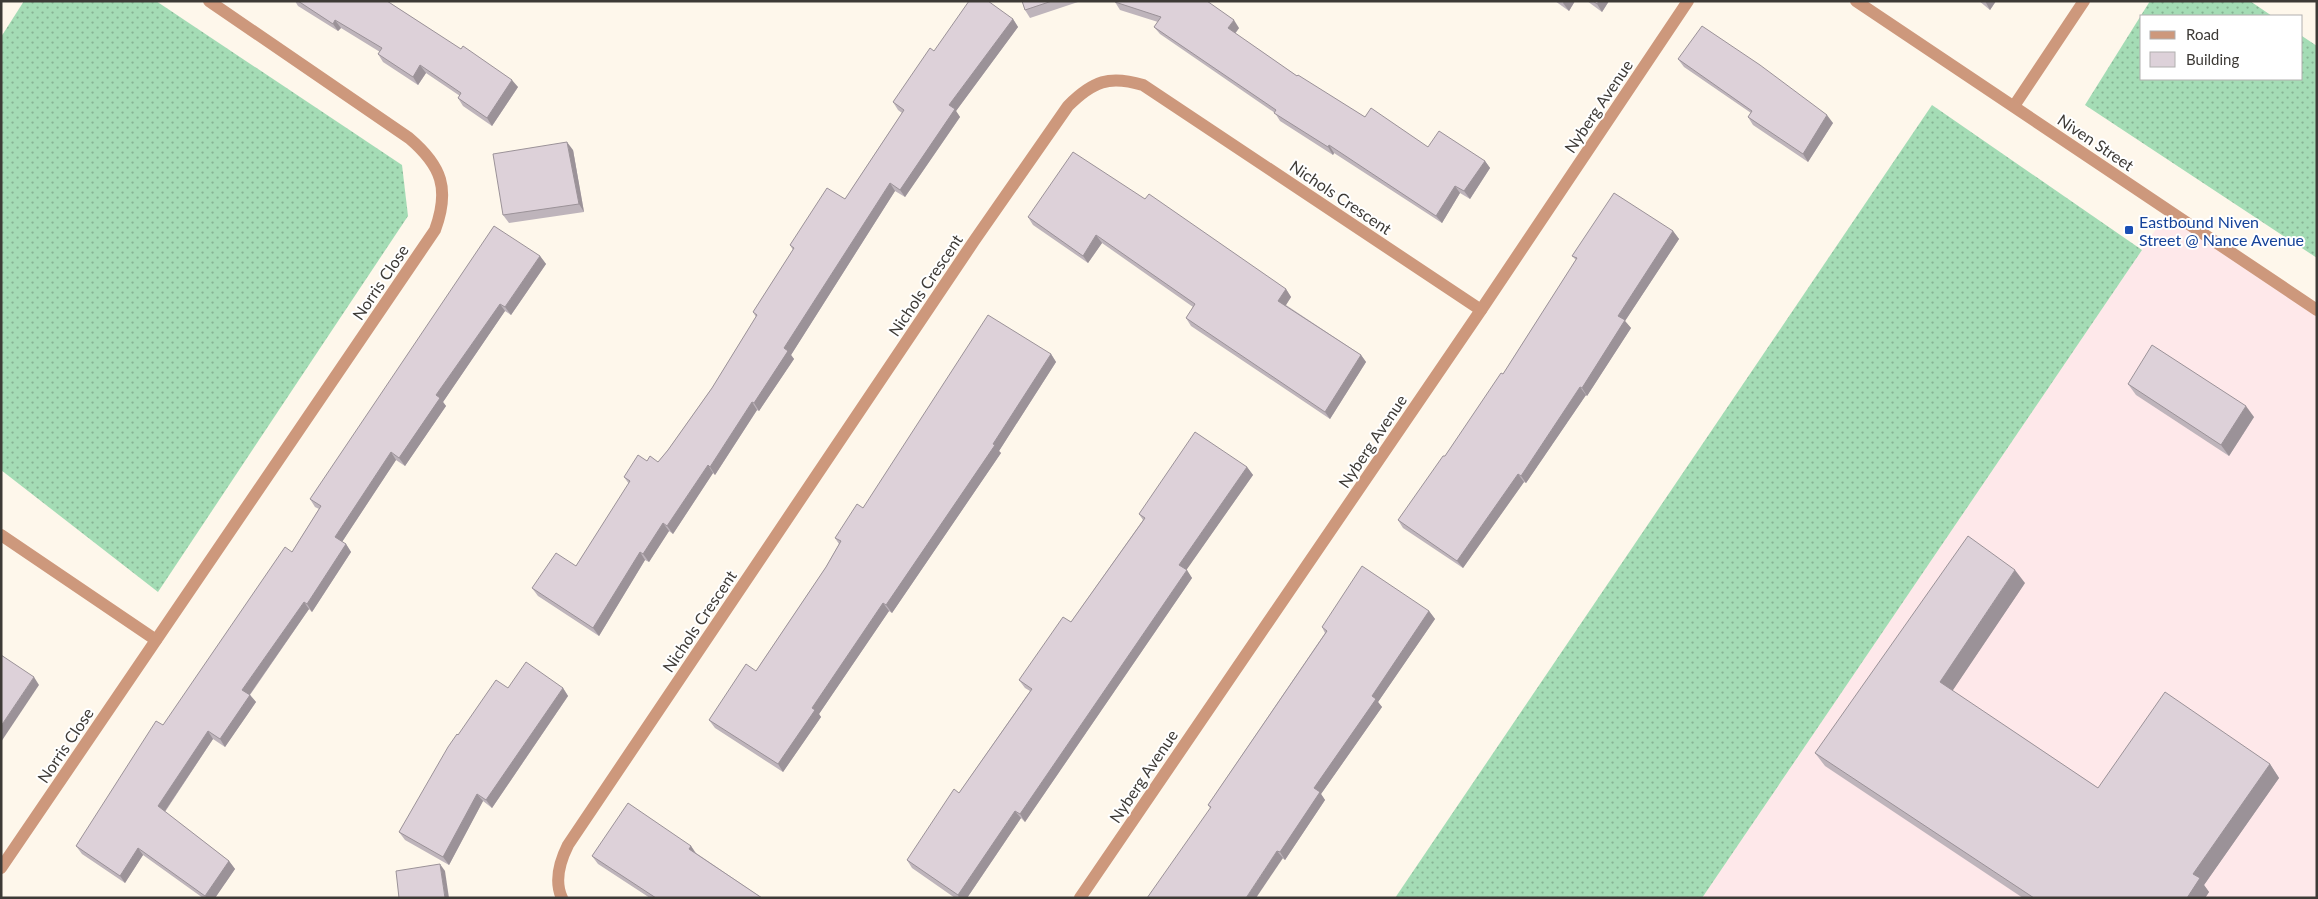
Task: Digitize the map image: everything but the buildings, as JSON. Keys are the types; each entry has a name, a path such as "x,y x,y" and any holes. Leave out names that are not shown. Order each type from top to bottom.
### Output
{"street":[{"name":"Norris Close","path":"1,868 435,230 444,199 442,184 435,166 424,150 209,1"},
{"name":"Nyberg Avenue","path":"1080,898 1481,310 1688,1"},
{"name":"Niven Street","path":"1856,1 2317,310"},
{"path":"2014,106 2084,1"},
{"name":"Nichols Crescent","path":"562,898 559,892 558,875 562,857 568,845 974,241 1068,106 1082,92 1094,84 1109,80 1124,80 1143,85 1481,310"},
{"path":"1,535 156,640"}],"shaded area":[{"path":"2169,210 2317,310 2317,898 1702,898"}],"green space":[{"path":"24,1 156,1 402,165 408,216 158,592 1,470 1,37"},
{"path":"2150,1 2250,1 2271,15 2141,15"},
{"path":"2140,17 2140,80 2303,80 2303,37 2317,46 2317,258 2085,105"},
{"path":"1932,105 2142,250 1702,898 1395,898"}],"place":[{"name":"Eastbound Niven Street @ Nance Avenue","path":"2129,230"}]}
